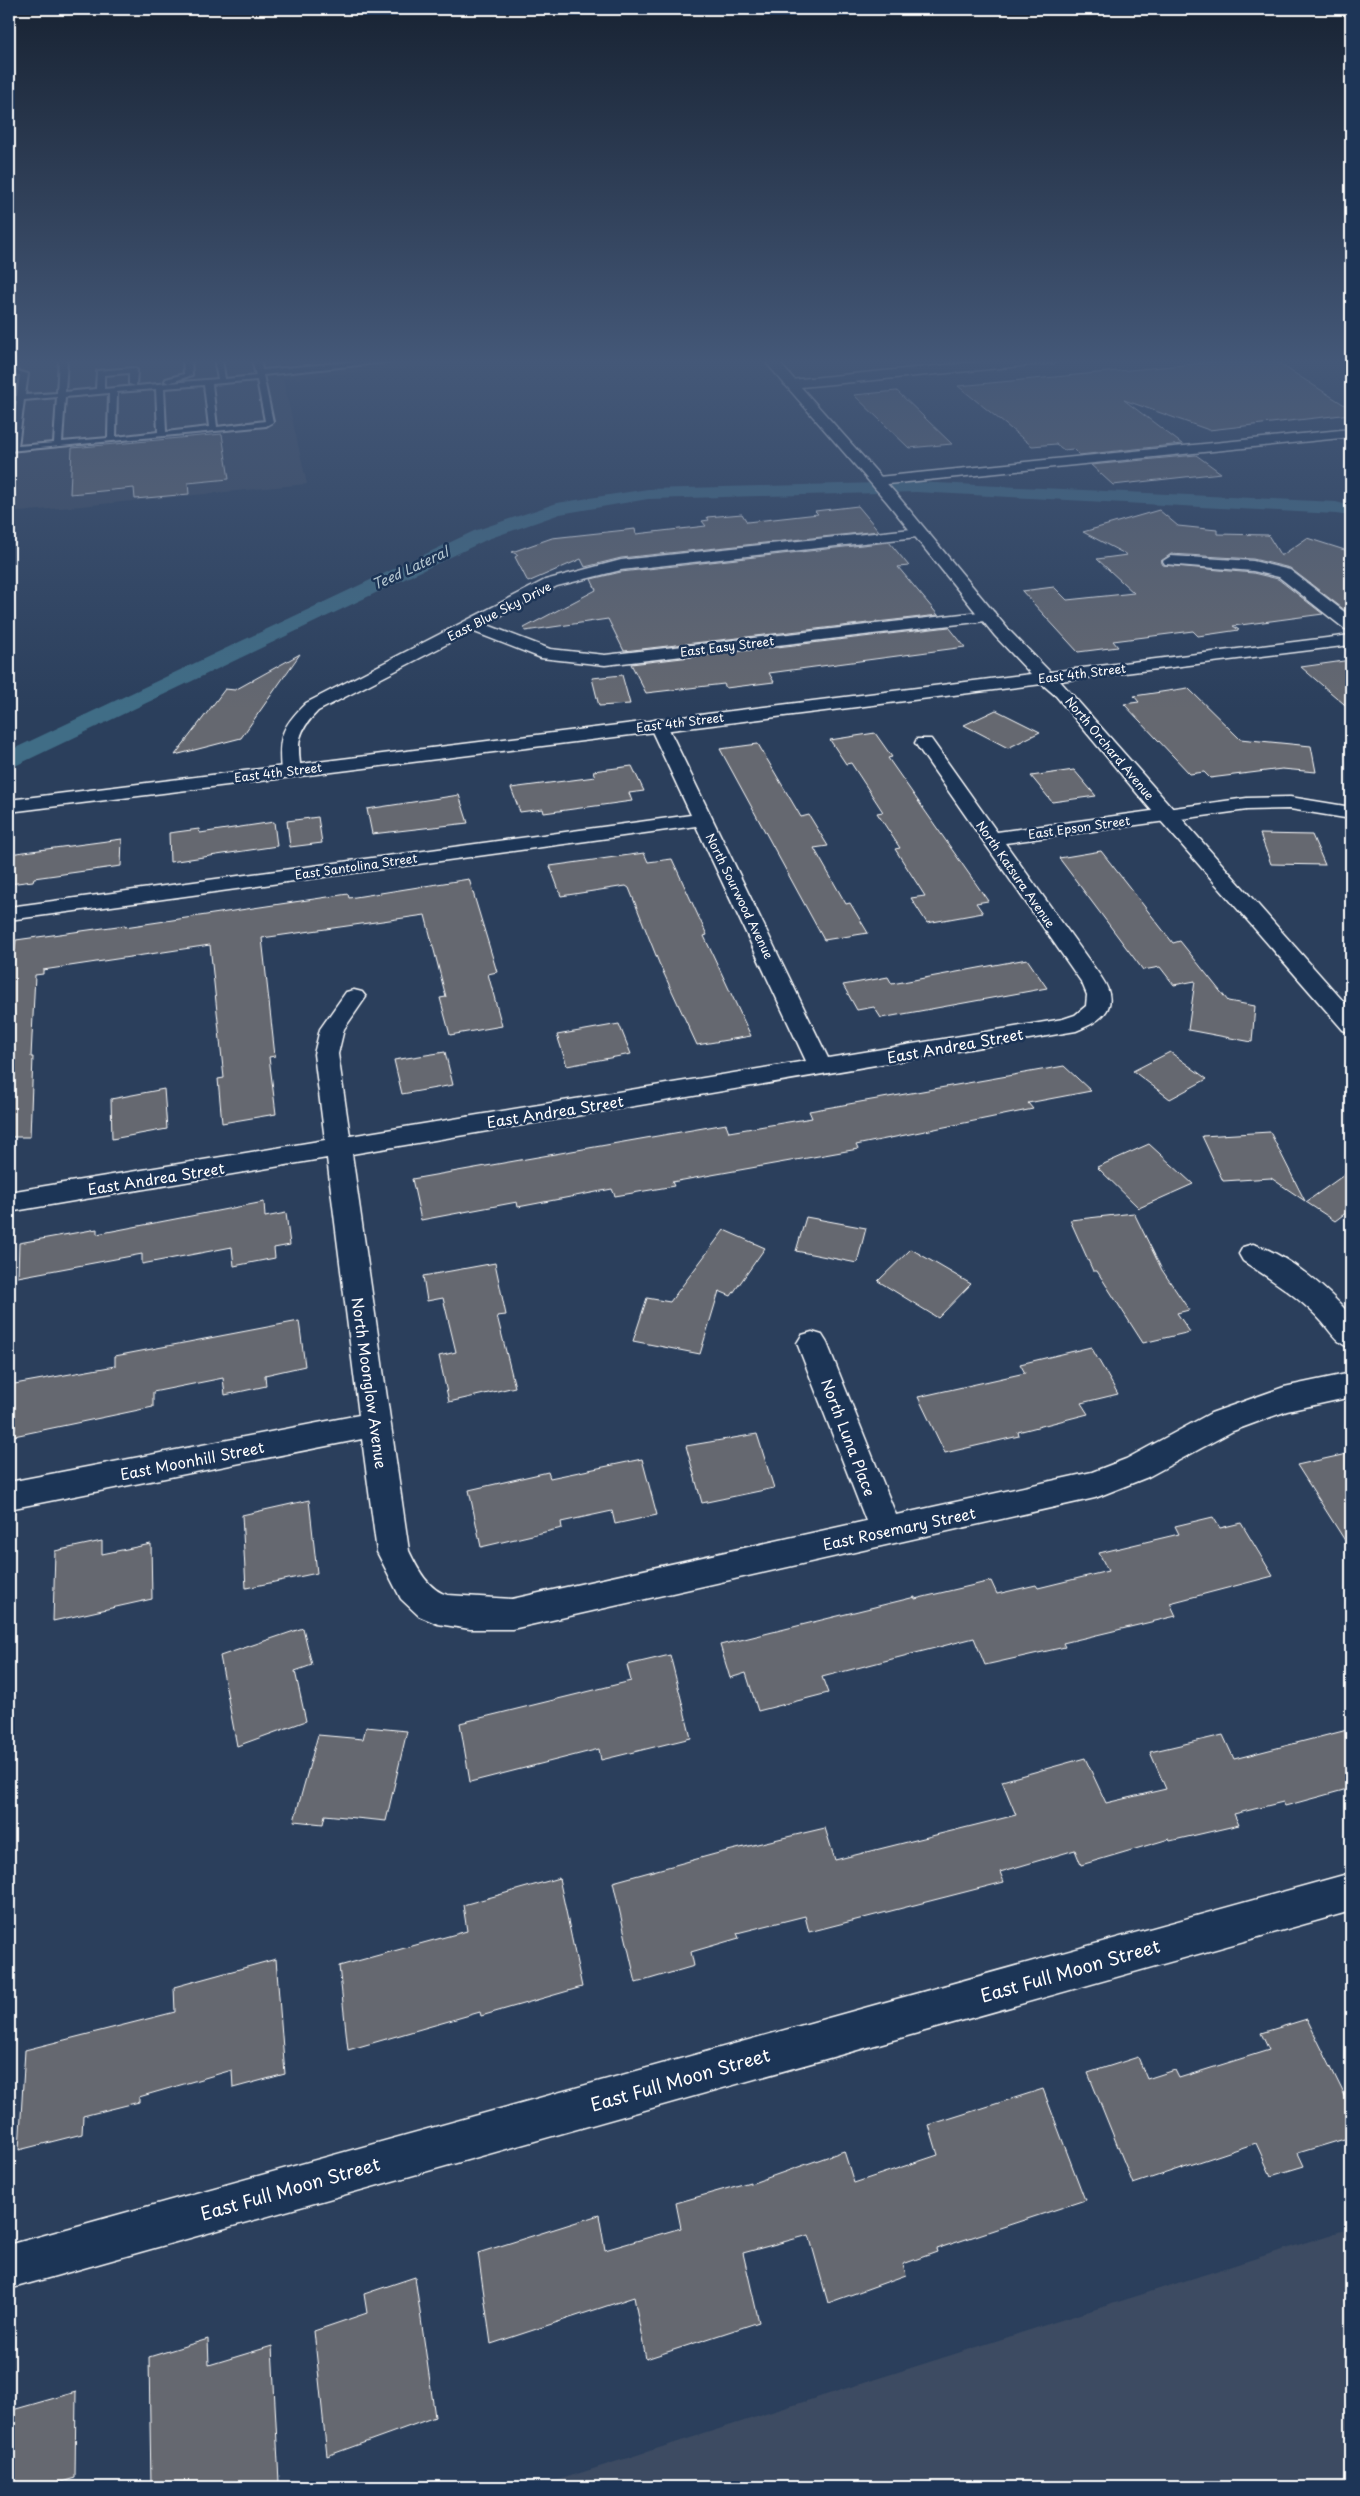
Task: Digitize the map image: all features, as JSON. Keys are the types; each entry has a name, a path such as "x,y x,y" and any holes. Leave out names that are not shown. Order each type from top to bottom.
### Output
{"street":[{"name":"North Orchard Avenue","path":"872,475 988,616 1046,678 1062,692 1166,815 1351,1025"},
{"path":"881,485 967,475"},
{"name":"East Blue Sky Drive","path":"291,770 288,745 293,724 312,707 551,584 622,564 921,533"},
{"path":"1171,561 1253,566 1284,573 1351,625"},
{"name":"East Easy Street","path":"471,624 547,654 605,660 988,616"},
{"name":"East 4th Street","path":"9,806 1013,680 1046,678 1351,640"},
{"name":"North Sourwood Avenue","path":"658,725 821,1068"},
{"name":"North Katsura Avenue","path":"924,743 1093,982 1099,995 1097,1009"},
{"name":"East Epson Street","path":"992,839 1256,804 1290,803 1351,813"},
{"name":"East Santolina Street","path":"9,913 703,819"},
{"name":"North Moonglow Avenue","path":"354,997 332,1029 326,1054 392,1552 406,1580 431,1605"},
{"name":"East Andrea Street","path":"9,1202 1068,1026 1083,1020 1097,1009"},
{"path":"1253,1254 1308,1289 1335,1315 1351,1337"},
{"name":"North Luna Place","path":"812,1343 886,1531"},
{"name":"East Rosemary Street","path":"431,1605 470,1614 512,1614 1095,1485 1137,1468 1222,1422 1284,1400 1351,1385"},
{"name":"East Moonhill Street","path":"9,1496 376,1424"},
{"name":"East Full Moon Street","path":"9,2266 1351,1892"}],"shaded area":[{"path":"9,475 305,475 307,484 9,513"},
{"path":"1351,2228 1351,2487 536,2487"}],"building":[{"path":"71,475 228,475 229,479 188,483 189,494 135,499 134,488 70,494"},
{"path":"1103,475 1199,475 1113,485"},
{"path":"858,506 879,531 621,558 585,567 581,559 528,582 515,557 518,555 512,552 552,538 635,529 636,534 706,526 702,521 709,520 707,517 742,514 747,522 818,514 815,511"},
{"path":"1159,510 1178,526 1217,530 1217,534 1268,535 1281,556 1307,538 1351,552 1351,610 1346,611 1290,568 1253,559 1171,554 1161,561 1163,565 1253,573 1278,579 1323,614 1233,626 1239,630 1198,636 1193,631 1113,641 1118,647 1078,652 1022,591 1054,587 1067,600 1134,593 1097,559 1127,555 1083,532"},
{"path":"889,542 909,566 898,567 938,615 624,651 608,619 525,631 524,628 596,590 591,579 621,572"},
{"path":"949,627 965,647 769,673 774,682 726,688 724,684 646,693 631,664"},
{"path":"300,654 241,738 175,755 225,689 235,690"},
{"path":"1351,660 1351,710 1301,667"},
{"path":"622,675 630,704 599,706 592,678"},
{"path":"1188,688 1240,739 1311,746 1316,772 1282,769 1210,778 1204,772 1190,774 1124,704 1139,702 1134,696"},
{"path":"996,710 1040,732 1008,748 964,725"},
{"path":"875,733 892,757 888,758 988,901 976,903 983,913 927,923 911,898 925,896 895,849 900,848 877,813 883,812 851,763 846,764 830,740"},
{"path":"758,744 801,817 809,815 828,846 814,848 846,904 850,903 868,933 824,940 720,749"},
{"path":"632,766 644,791 629,793 632,801 544,813 543,809 520,812 511,788 595,777 593,771"},
{"path":"1074,770 1096,796 1052,802 1031,776"},
{"path":"459,795 468,823 372,834 367,809"},
{"path":"318,817 322,843 290,847 287,821"},
{"path":"274,822 277,846 170,862 169,833 199,829 200,833"},
{"path":"1260,834 1312,835 1325,865 1271,864"},
{"path":"122,839 121,866 34,878 33,881 9,884 9,854"},
{"path":"1101,851 1173,943 1180,941 1228,1001 1255,1006 1252,1042 1188,1030 1195,981 1174,985 1160,967 1143,970 1059,858"},
{"path":"644,853 648,862 672,859 707,935 704,936 751,1036 697,1045 659,963 629,888 626,886 561,896 550,866"},
{"path":"469,879 497,972 488,974 502,1026 450,1035 440,998 446,997 425,915 262,938 275,1056 269,1057 276,1114 222,1123 218,1079 224,1078 210,945 43,970 43,974 35,975 30,1137 9,1137 9,951 15,950 16,940 125,925 125,927 348,894 349,898"},
{"path":"1027,959 1047,988 881,1018 874,1007 857,1010 843,985 888,977 892,984"},
{"path":"619,1024 631,1054 567,1066 557,1035"},
{"path":"445,1052 453,1085 402,1094 394,1060"},
{"path":"1170,1052 1207,1079 1170,1099 1133,1071"},
{"path":"1064,1066 1091,1091 1028,1103 1033,1109 856,1145 858,1149 672,1182 674,1186 615,1196 612,1189 518,1207 517,1202 421,1220 412,1179 726,1124 729,1132 812,1118 809,1111"},
{"path":"164,1089 167,1129 112,1139 111,1099"},
{"path":"1270,1132 1305,1201 1271,1178 1223,1181 1202,1136"},
{"path":"1149,1144 1193,1184 1139,1208 1097,1167"},
{"path":"1351,1170 1351,1209 1335,1221 1306,1202"},
{"path":"264,1202 265,1217 286,1213 290,1245 274,1248 275,1258 234,1266 232,1247 142,1264 142,1254 18,1277 19,1243 97,1229 97,1234"},
{"path":"1134,1213 1162,1270 1189,1310 1177,1313 1190,1332 1143,1343 1097,1271 1093,1271 1070,1220"},
{"path":"806,1217 866,1228 857,1263 796,1251"},
{"path":"724,1230 765,1248 731,1296 719,1291 700,1354 633,1341 647,1298 670,1302"},
{"path":"911,1249 971,1284 938,1318 878,1281"},
{"path":"495,1263 506,1315 497,1316 515,1387 449,1402 439,1356 456,1352 443,1298 427,1301 423,1276"},
{"path":"299,1321 305,1366 265,1375 266,1386 225,1395 223,1378 153,1392 153,1407 14,1436 15,1426 9,1427 9,1385 115,1366 115,1356"},
{"path":"1091,1347 1118,1394 1081,1403 1088,1414 1018,1432 1019,1436 945,1453 918,1397 1025,1373 1020,1364"},
{"path":"757,1434 774,1488 702,1503 686,1446"},
{"path":"1351,1453 1351,1550 1297,1465"},
{"path":"642,1459 657,1515 615,1524 612,1511 561,1522 562,1528 481,1547 469,1490 548,1472 550,1478"},
{"path":"309,1500 317,1573 246,1588 242,1515"},
{"path":"1213,1517 1220,1528 1241,1523 1273,1576 1170,1603 1176,1616 1063,1643 1065,1647 985,1665 974,1638 822,1677 828,1693 758,1711 746,1673 730,1678 720,1645 915,1597 915,1599 991,1581 997,1594 1036,1585 1038,1588 1108,1571 1099,1553 1179,1534 1175,1526"},
{"path":"102,1541 102,1554 151,1544 152,1599 53,1621 55,1551"},
{"path":"303,1628 312,1665 295,1671 306,1721 237,1746 220,1656"},
{"path":"670,1655 691,1738 601,1760 599,1749 470,1782 460,1723 631,1681 627,1665"},
{"path":"366,1727 407,1731 386,1821 325,1815 323,1824 294,1821 318,1735 363,1739"},
{"path":"1351,1729 1351,1788 1285,1806 1283,1802 1234,1814 1239,1825 1170,1841 1169,1839 1081,1865 1075,1850 1000,1872 1004,1882 809,1932 805,1916 737,1933 739,1938 691,1952 694,1966 636,1983 613,1882 715,1854 825,1828 835,1860 1016,1815 1002,1781 1085,1758 1106,1803 1166,1789 1150,1752 1223,1735 1234,1759"},
{"path":"559,1878 582,1987 481,2016 480,2012 348,2050 339,1966 467,1931 463,1905"},
{"path":"276,1959 285,2074 233,2088 232,2070 139,2097 139,2102 83,2116 82,2134 19,2150 25,2050 175,2012 174,1987"},
{"path":"1307,2019 1351,2108 1351,2137 1298,2153 1304,2166 1271,2176 1256,2143 1133,2184 1088,2073 1138,2057 1147,2079 1175,2070 1179,2078 1269,2050 1261,2033"},
{"path":"1043,2089 1085,2200 936,2249 937,2252 903,2264 906,2275 828,2303 809,2235 743,2253 759,2322 646,2359 634,2297 491,2344 478,2253 599,2215 605,2250 681,2228 676,2203 750,2182 750,2184 844,2151 854,2183 938,2155 929,2125"},
{"path":"415,2277 435,2417 327,2456 314,2331 367,2313 364,2294"},
{"path":"208,2339 209,2365 272,2346 279,2482 260,2487 151,2487 149,2357"},
{"path":"76,2392 75,2478 45,2487 9,2487 9,2411"}],"waterway":[{"name":"Teed Lateral","path":"9,760 481,535 557,509 648,494 916,487 1336,508 1351,511"}]}
